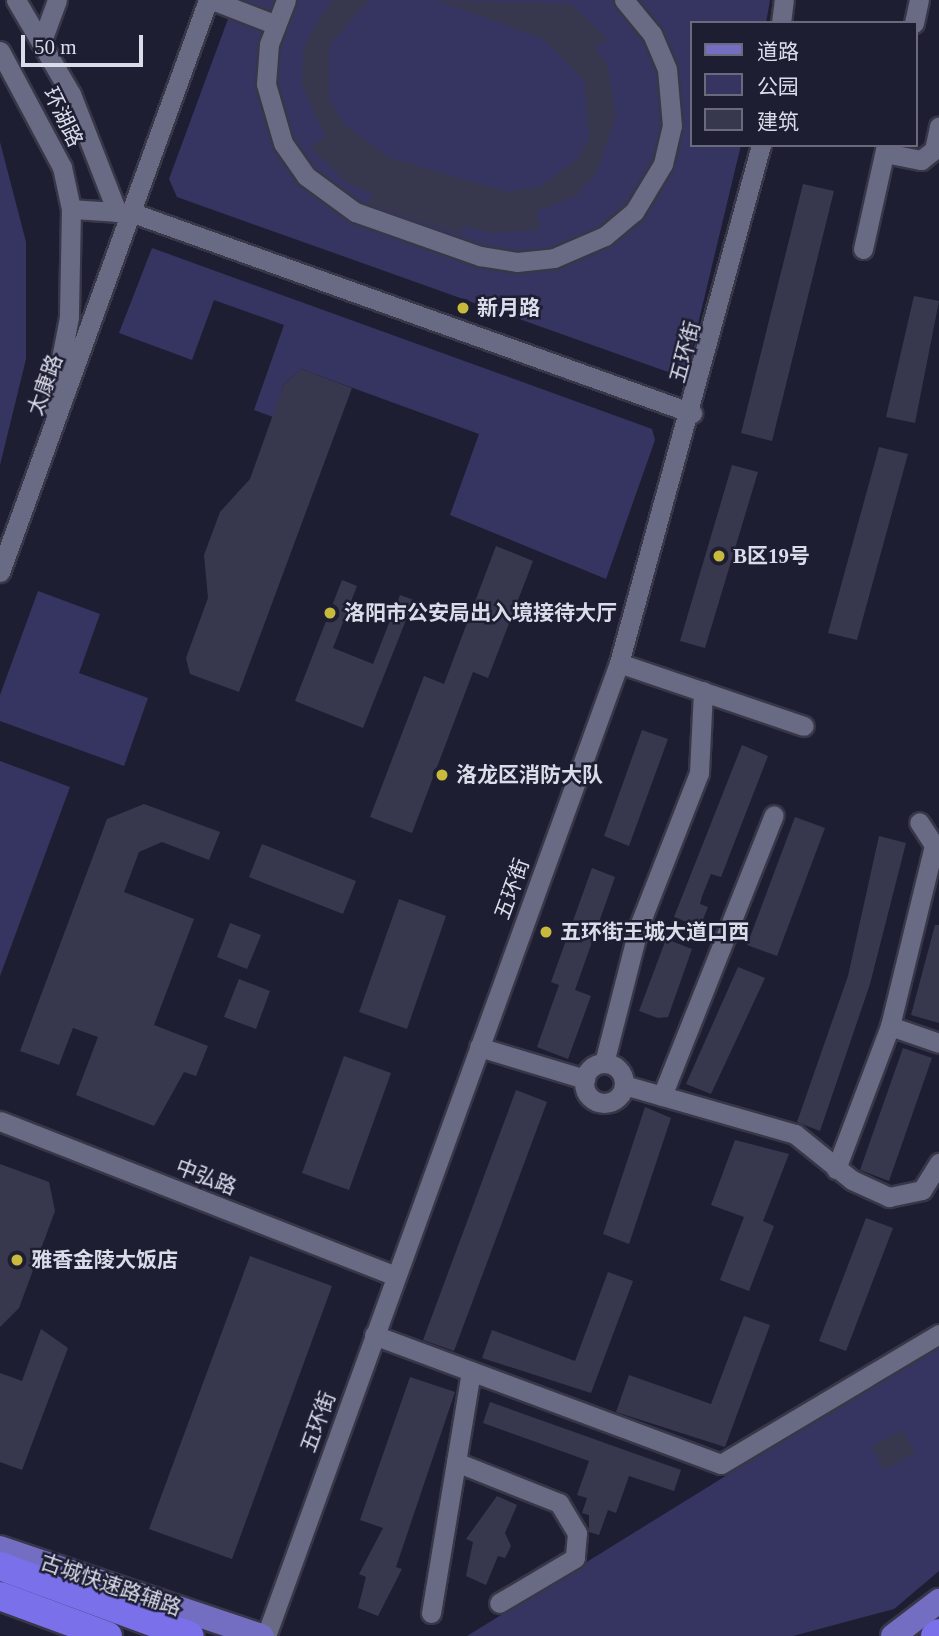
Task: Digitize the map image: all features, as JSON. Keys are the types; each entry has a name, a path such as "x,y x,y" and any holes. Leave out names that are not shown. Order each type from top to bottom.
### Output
{"highway":[{"path":"0,1566 190,1636"},
{"path":"0,1586 71,1622"},
{"path":"0,1596 108,1636"},
{"path":"934,1636 939,1633"}],"main road":[{"name":"古城快速路辅路","path":"0,1548 264,1636"},
{"path":"893,1636 939,1601"}],"street":[{"path":"16,0 43,38 125,213"},
{"path":"43,38 57,0"},
{"path":"210,0 274,24"},
{"name":"太康路","path":"0,572 125,213 210,0"},
{"path":"286,0 274,24 266,64 269,104 293,160 321,191 355,212 480,256 536,261 605,236 634,212 663,164 672,126 667,69 652,34 624,0"},
{"path":"781,21 784,0"},
{"path":"914,21 919,0"},
{"name":"环湖路","path":"0,51 62,166 71,209 69,317 48,424 13,538"},
{"path":"863,249 886,149 920,160 934,150 939,127"},
{"name":"五环街","path":"264,1636 619,663 692,413 760,147"},
{"path":"71,209 125,213 692,413"},
{"path":"619,663 804,726"},
{"path":"584,1079 604,1063 639,926 699,773 703,691"},
{"path":"662,1096 774,815"},
{"path":"836,1169 890,1026 934,845 919,822"},
{"path":"890,1026 939,1042"},
{"path":"479,1047 584,1079"},
{"path":"584,1079 586,1092 601,1104 620,1097 624,1084 621,1072 604,1063"},
{"path":"624,1084 795,1135 836,1169 889,1197 922,1190 939,1163"},
{"name":"中弘路","path":"0,1121 395,1276"},
{"path":"374,1335 721,1464 939,1334"},
{"path":"432,1613 471,1371"},
{"path":"456,1462 559,1503 577,1533 575,1558 499,1603"}],"green space":[{"path":"235,0 770,0 766,21 690,21 690,147 741,147 685,378 177,197 169,179"},
{"path":"0,142 26,242 26,359 0,465"},
{"path":"152,248 652,429 655,440 606,579 450,515 479,434 301,369 284,384 273,417 254,410 284,325 214,300 192,360 119,333"},
{"path":"38,591 100,614 79,673 148,698 124,766 0,721 0,695"},
{"path":"0,761 70,787 0,976"},
{"path":"939,1344 939,1571 894,1609 793,1636 467,1636"}],"building":[{"path":"332,0 369,0 329,46 329,99 343,123 388,157 507,192 540,187 578,158 589,138 585,82 544,39 437,0 571,4 608,39 595,47 608,67 616,116 596,173 576,196 537,211 540,230 493,233 464,226 461,234 367,203 373,194 346,182 310,147 325,137 302,85 303,57 306,41"},
{"path":"803,184 834,191 772,441 741,433"},
{"path":"914,296 939,301 915,423 886,417"},
{"path":"301,369 352,388 239,692 190,674 186,658 208,598 204,555 220,512 250,479 284,384"},
{"path":"879,447 908,454 857,640 828,633"},
{"name":"B区19号","path":"732,465 758,472 705,648 680,641"},
{"path":"496,546 533,561 488,678 473,672 412,833 370,817 424,676 444,684"},
{"path":"342,580 357,586 333,648 373,664 400,595 414,600 363,728 295,701"},
{"path":"642,730 668,739 629,846 604,836"},
{"path":"742,745 768,756 721,877 711,874 702,896 700,904 708,907 700,927 674,917"},
{"path":"144,804 220,832 209,860 162,842 139,852 124,892 194,919 154,1025 208,1046 196,1076 184,1072 154,1126 76,1095 98,1037 73,1028 59,1065 20,1051 107,819"},
{"path":"795,817 825,828 777,956 747,945"},
{"path":"879,836 906,843 870,984 820,1131 797,1122 848,976"},
{"path":"262,844 356,881 343,914 249,877"},
{"path":"592,868 615,877 575,990 591,996 568,1059 537,1047 559,985 551,982"},
{"path":"399,899 446,916 407,1029 359,1012"},
{"path":"230,923 261,935 247,969 217,957"},
{"path":"935,925 939,925 939,1023 911,1015"},
{"path":"666,939 692,949 668,1017 658,1018 639,1011"},
{"path":"738,967 765,978 711,1094 686,1084"},
{"path":"239,979 270,991 256,1029 224,1017"},
{"path":"903,1048 932,1058 889,1181 860,1170"},
{"path":"344,1056 391,1073 349,1190 302,1173"},
{"path":"516,1090 547,1102 454,1351 423,1340"},
{"path":"645,1107 671,1118 629,1244 603,1234"},
{"path":"735,1140 789,1154 763,1221 774,1226 749,1291 720,1280 744,1217 711,1205"},
{"name":"雅香金陵大饭店","path":"0,1164 49,1182 55,1211 19,1308 0,1327"},
{"path":"866,1218 893,1228 846,1351 819,1341"},
{"path":"250,1256 332,1286 232,1559 149,1529"},
{"path":"608,1272 633,1281 591,1393 482,1358 492,1330 575,1361"},
{"path":"744,1316 770,1325 725,1447 616,1412 629,1375 711,1404"},
{"path":"41,1329 68,1348 22,1470 0,1462 0,1373 22,1381"},
{"path":"410,1377 455,1392 396,1567 402,1569 378,1616 358,1608 366,1577 359,1574 383,1528 360,1520"},
{"path":"490,1402 681,1470 674,1491 629,1476 616,1513 608,1510 599,1535 589,1532 589,1515 582,1513 587,1498 577,1495 589,1461 483,1423"},
{"path":"903,1430 915,1453 884,1470 871,1446"},
{"path":"497,1496 517,1505 505,1533 511,1546 505,1558 498,1556 486,1585 466,1576 473,1542 466,1539"}],"place":[{"name":"新月路","path":"463,308"},
{"name":"B区19号","path":"719,556"},
{"name":"洛阳市公安局出入境接待大厅","path":"330,613"},
{"name":"洛龙区消防大队","path":"442,775"},
{"name":"五环街王城大道口西","path":"546,932"},
{"name":"雅香金陵大饭店","path":"17,1260"}]}
